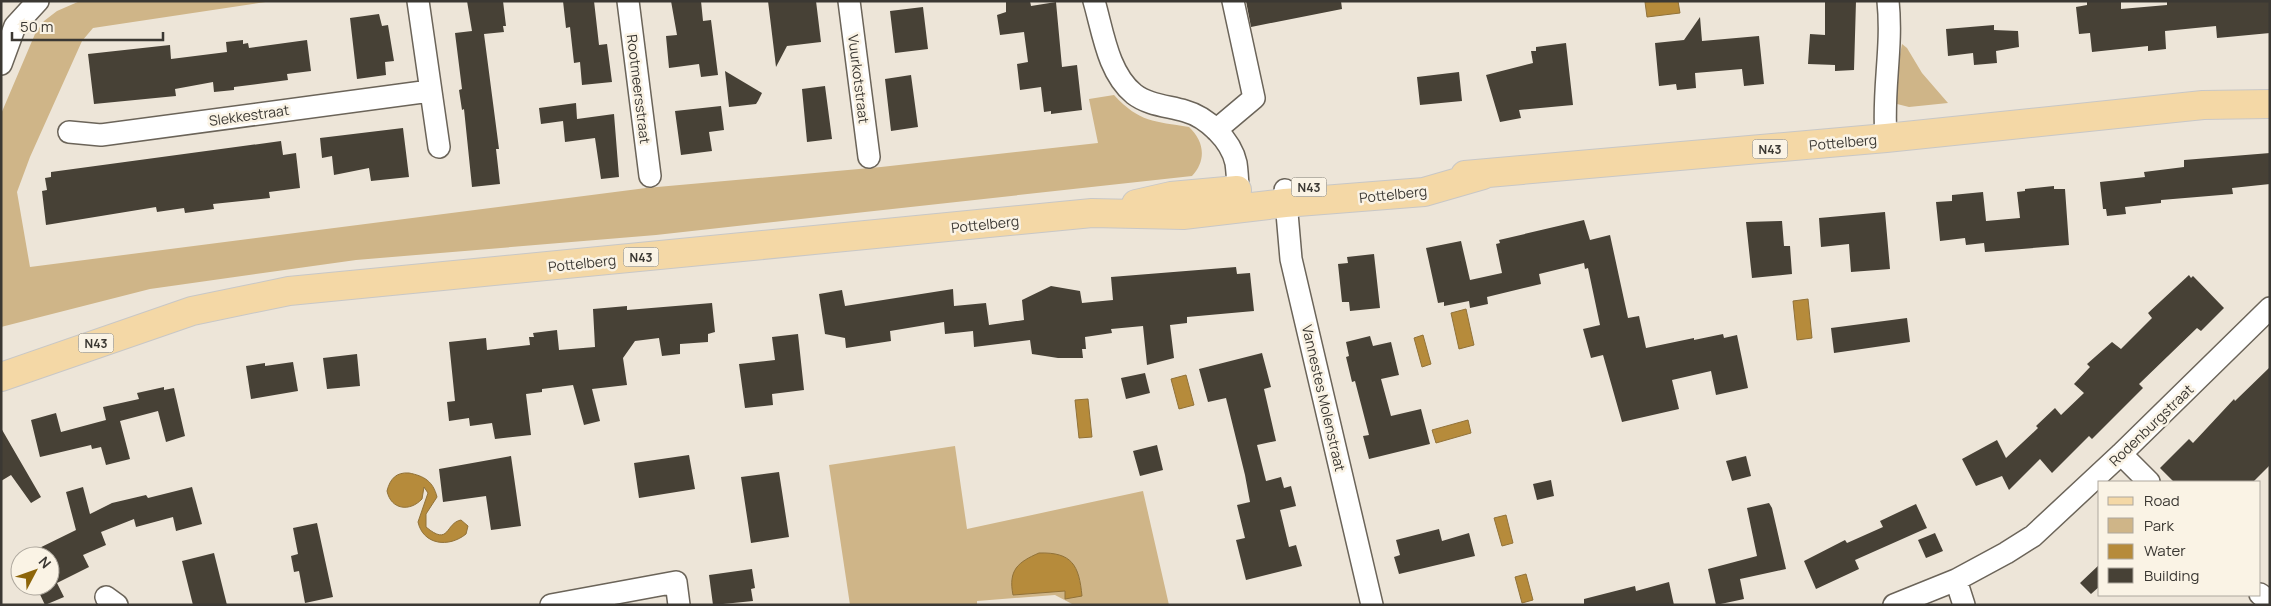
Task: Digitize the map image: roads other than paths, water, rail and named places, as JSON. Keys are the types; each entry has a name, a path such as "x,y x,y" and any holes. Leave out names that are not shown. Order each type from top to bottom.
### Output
{"main road":[{"name":"Pottelberg","path":"2203,105 2270,87"},
{"name":"Pottelberg","path":"1,377 192,311 289,292 1092,214 1171,196 1238,200 1285,196 1424,176 1483,175 1886,138 2203,105 2270,104"},
{"name":"Pottelberg","path":"1,357 25,348 162,311 192,311"}],"street":[{"path":"1,64 15,26 38,1"},
{"path":"418,1 439,147"},
{"name":"Rootmeersstraat","path":"628,1 650,176"},
{"name":"Vuurkotstraat","path":"849,1 869,157"},
{"path":"1094,1 1112,61 1118,74 1135,95 1148,101 1194,114 1206,120 1216,130 1236,162 1238,200"},
{"path":"1216,130 1254,98 1233,1"},
{"path":"1886,138 1884,100 1890,46 1888,1"},
{"name":"Slekkestraat","path":"69,132 101,135 430,91"},
{"name":"Vannestes Molenstraat","path":"1285,196 1291,258 1372,605"},
{"name":"Rodenburgstraat","path":"1894,605 1956,580 2033,536 2268,313"},
{"path":"2121,454 2148,481"},
{"path":"1956,580 1964,605"},
{"path":"551,605 676,582 679,605"}],"water":[{"path":"1678,1 1680,13 1647,17 1645,2"},
{"path":"1808,299 1812,338 1797,340 1793,301"},
{"path":"1466,309 1474,345 1459,349 1451,313"},
{"path":"1423,335 1431,364 1422,367 1414,338"},
{"path":"1186,375 1194,405 1179,409 1171,379"},
{"path":"1088,399 1092,437 1079,438 1075,400"},
{"path":"1468,420 1471,433 1436,443 1432,430"},
{"path":"409,473 427,480 433,487 437,497 426,514 426,527 439,535 447,532 452,525 461,520 468,526 466,534 452,541 445,542 431,540 425,536 418,522 428,493 424,487 422,499 412,506 402,507 392,502 387,491 390,483 397,475"},
{"path":"1506,515 1513,543 1502,546 1494,518"},
{"path":"1039,553 1059,555 1072,563 1079,576 1082,596 1065,599 1065,591 1013,595 1012,579 1016,568 1025,560"},
{"path":"1526,574 1533,600 1522,603 1515,577"}]}
